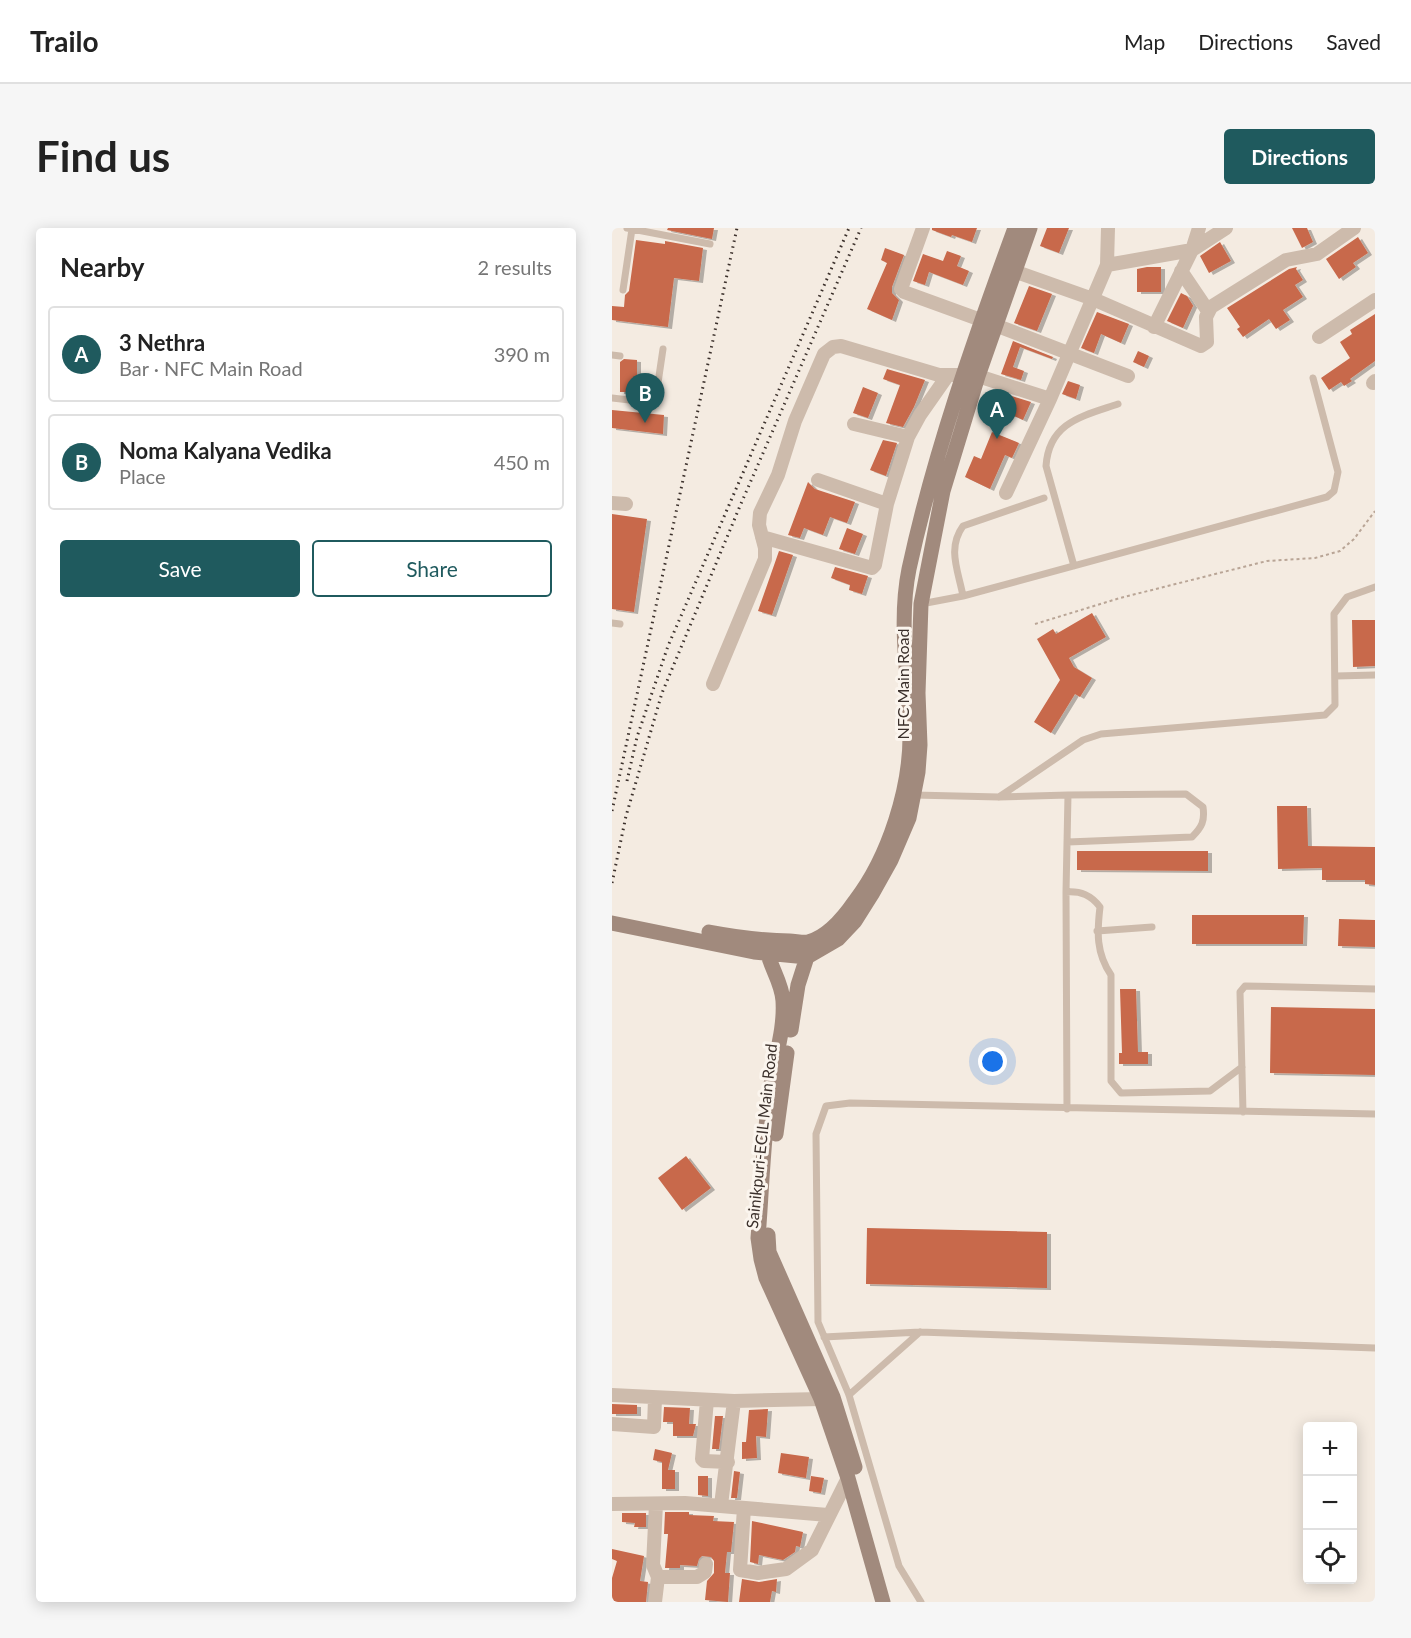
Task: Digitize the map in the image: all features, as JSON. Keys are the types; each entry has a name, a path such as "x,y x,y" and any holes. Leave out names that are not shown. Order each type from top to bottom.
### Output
{"main road":[{"name":"NFC Main Road","path":"988,322 1015,228"},
{"name":"NFC Main Road","path":"808,950 833,928 863,891 881,855 903,794 909,759 905,606 909,572 929,484 963,375 1014,271 1030,228"},
{"name":"NFC Main Road","path":"808,950 838,939 855,921 891,860 909,818 920,745 918,693 921,604 963,375"},
{"path":"612,913 651,927"},
{"path":"612,923 651,927 766,947 808,950"},
{"name":"Sainikpuri-ECIL Main Road","path":"766,947 783,1000 783,1021 770,1091 758,1238 760,1259 766,1278 821,1399 848,1478 883,1602"},
{"name":"Sainikpuri-ECIL Main Road","path":"808,950 798,985 781,1093 767,1226 769,1252 833,1397 860,1485 884,1583 893,1602"}],"street":[{"path":"923,228 901,289 904,292 1128,376"},
{"path":"1006,493 1050,399 1107,265 1108,228"},
{"path":"1154,327 1192,250 1199,228"},
{"path":"1107,265 1192,250 1226,228"},
{"path":"1014,271 1093,299 1201,346 1207,342 1206,317 1211,307 1286,260 1313,256 1354,228"},
{"path":"1181,271 1208,311"},
{"path":"1319,337 1375,300"},
{"path":"713,684 765,559 765,548 759,525 760,513 778,476 795,421 824,354 833,347 841,346 939,375 963,375 1050,399"},
{"path":"762,537 872,568 875,564 886,504 908,437 920,415 963,375"},
{"path":"854,424 908,437"},
{"path":"818,480 886,504"},
{"path":"612,1395 734,1401 821,1399"},
{"path":"612,1424 654,1427 656,1398"},
{"path":"707,1400 702,1459 728,1462"},
{"path":"721,1505 734,1401"},
{"path":"744,1508 740,1569 758,1573 786,1569 812,1550 848,1478"},
{"path":"612,1504 685,1503 828,1515"},
{"path":"655,1602 658,1577 654,1565 656,1504"},
{"path":"658,1577 697,1577 705,1572 706,1564"}],"lane":[{"path":"623,290 630,229 710,244"},
{"path":"612,398 655,403 663,349"},
{"path":"921,604 963,596 1328,497 1334,491 1338,472 1312,378"},
{"path":"1074,566 1046,466 1047,454 1059,431 1070,421 1118,404"},
{"path":"963,596 954,545 956,535 963,526 1044,498"},
{"path":"999,798 1083,740 1101,734 1325,715 1335,705 1334,614 1347,597 1375,587"},
{"path":"1336,676 1375,675"},
{"path":"914,795 999,798 1186,794 1203,807 1202,828 1192,837 1068,842"},
{"path":"1067,1109 1068,795"},
{"path":"1066,892 1076,891 1092,897 1100,907 1097,931 1099,948 1103,963 1111,975 1111,1081 1121,1093 1210,1091 1242,1067"},
{"path":"1097,931 1152,927"},
{"path":"1243,1112 1240,992 1245,986 1375,989"},
{"path":"921,1602 899,1566 849,1395 818,1322 816,1134 826,1106 850,1103 1375,1114"},
{"path":"825,1337 920,1332 1375,1348"},
{"path":"849,1395 920,1332"}],"path":[{"path":"1035,624 1120,598 1267,561 1315,558 1340,551 1354,539 1375,512"}],"building":[{"path":"668,228 714,228 712,239 667,230"},
{"path":"932,228 977,228 972,242 952,235 951,237 932,230"},
{"path":"1047,228 1069,228 1059,253 1040,246"},
{"path":"1292,228 1307,228 1313,242 1302,248"},
{"path":"1358,237 1368,253 1353,263 1356,267 1339,279 1326,259"},
{"path":"636,240 665,244 665,241 703,248 699,281 674,278 668,327 612,320 612,306 624,307 625,295 629,291"},
{"path":"1220,242 1231,261 1209,273 1200,256"},
{"path":"885,248 904,255 892,287 892,293 899,300 892,320 867,309 887,263 881,260"},
{"path":"947,251 961,256 957,266 969,271 963,285 929,272 925,285 913,281 923,254 943,261"},
{"path":"1161,267 1161,292 1137,292 1137,269"},
{"path":"1297,267 1303,280 1295,285 1303,297 1283,310 1290,320 1276,329 1269,319 1243,337 1237,329 1240,327 1227,308 1289,269"},
{"path":"1029,286 1052,294 1037,331 1014,323"},
{"path":"1181,293 1187,296 1194,307 1183,328 1167,321"},
{"path":"1097,312 1129,324 1121,343 1101,334 1094,353 1081,348"},
{"path":"1375,314 1375,361 1350,379 1352,381 1344,386 1341,382 1329,390 1321,378 1350,358 1340,342 1352,334 1350,330"},
{"path":"1013,341 1053,357 1052,359 1020,347 1013,367 1024,371 1021,380 1001,374"},
{"path":"1138,351 1149,356 1144,367 1133,362"},
{"path":"624,359 637,360 637,392 620,392 620,362"},
{"path":"887,369 925,380 903,427 886,423 900,385 883,379"},
{"path":"1068,381 1080,385 1076,399 1062,394"},
{"path":"863,387 878,393 868,418 853,413"},
{"path":"996,391 1031,402 1023,420 990,405"},
{"path":"612,410 664,415 663,434 612,428"},
{"path":"992,432 1019,443 1012,458 1005,455 990,489 965,477 974,456 981,459"},
{"path":"883,440 897,443 886,476 870,470"},
{"path":"808,482 815,489 855,502 847,523 830,517 823,535 804,528 800,538 788,535"},
{"path":"612,514 647,519 634,612 612,609"},
{"path":"847,528 863,534 855,554 839,549"},
{"path":"779,551 793,555 772,615 758,611"},
{"path":"835,567 868,576 862,594 849,590 850,585 831,578"},
{"path":"1092,613 1106,637 1069,658 1074,667 1092,678 1080,697 1075,694 1051,733 1034,722 1060,680 1037,639 1053,629 1056,634"},
{"path":"1352,620 1375,620 1375,666 1353,667"},
{"path":"1277,806 1307,806 1308,846 1375,847 1375,885 1365,884 1365,880 1322,880 1322,868 1278,869"},
{"path":"1077,851 1208,851 1208,871 1077,870"},
{"path":"1192,915 1304,915 1303,944 1192,944"},
{"path":"1339,919 1375,920 1375,947 1338,946"},
{"path":"1120,989 1136,989 1138,1052 1148,1052 1148,1064 1119,1064 1119,1053 1122,1053"},
{"path":"1271,1007 1375,1009 1375,1075 1270,1073"},
{"path":"686,1156 711,1188 682,1210 658,1178"},
{"path":"867,1228 1047,1232 1047,1288 866,1284"},
{"path":"612,1404 637,1405 637,1414 612,1414"},
{"path":"664,1407 690,1408 689,1424 696,1424 693,1436 673,1436 673,1422 663,1422"},
{"path":"768,1409 766,1437 756,1436 757,1458 742,1459 742,1442 746,1442 749,1410"},
{"path":"715,1416 723,1416 719,1449 712,1449"},
{"path":"655,1449 672,1453 668,1470 675,1470 675,1489 662,1489 662,1462 653,1460"},
{"path":"781,1453 809,1457 806,1478 778,1473"},
{"path":"734,1471 740,1472 737,1498 731,1498"},
{"path":"698,1476 708,1476 708,1496 698,1495"},
{"path":"811,1476 824,1478 821,1493 809,1491"},
{"path":"665,1512 689,1512 689,1515 714,1516 713,1521 734,1522 731,1552 727,1552 725,1573 730,1573 728,1602 705,1600 707,1581 714,1573 714,1561 711,1557 702,1556 697,1566 680,1565 680,1568 665,1568 668,1534 664,1534"},
{"path":"622,1513 646,1513 646,1527 634,1527 635,1523 622,1522"},
{"path":"752,1521 803,1532 800,1547 796,1546 795,1552 783,1560 759,1555 758,1564 750,1562"},
{"path":"612,1549 644,1556 640,1581 648,1582 646,1602 612,1602 612,1578 617,1561 612,1559"},
{"path":"742,1579 759,1582 777,1579 776,1592 772,1591 770,1602 739,1602"}],"railway":[{"path":"612,811 737,228"},
{"path":"627,781 637,737 668,646 849,228"},
{"path":"612,883 626,816 662,693 740,506 861,228"}],"place":[{"name":"Noma Kalyana Vedika","path":"645,423"},
{"name":"3 Nethra","path":"997,439"}]}
